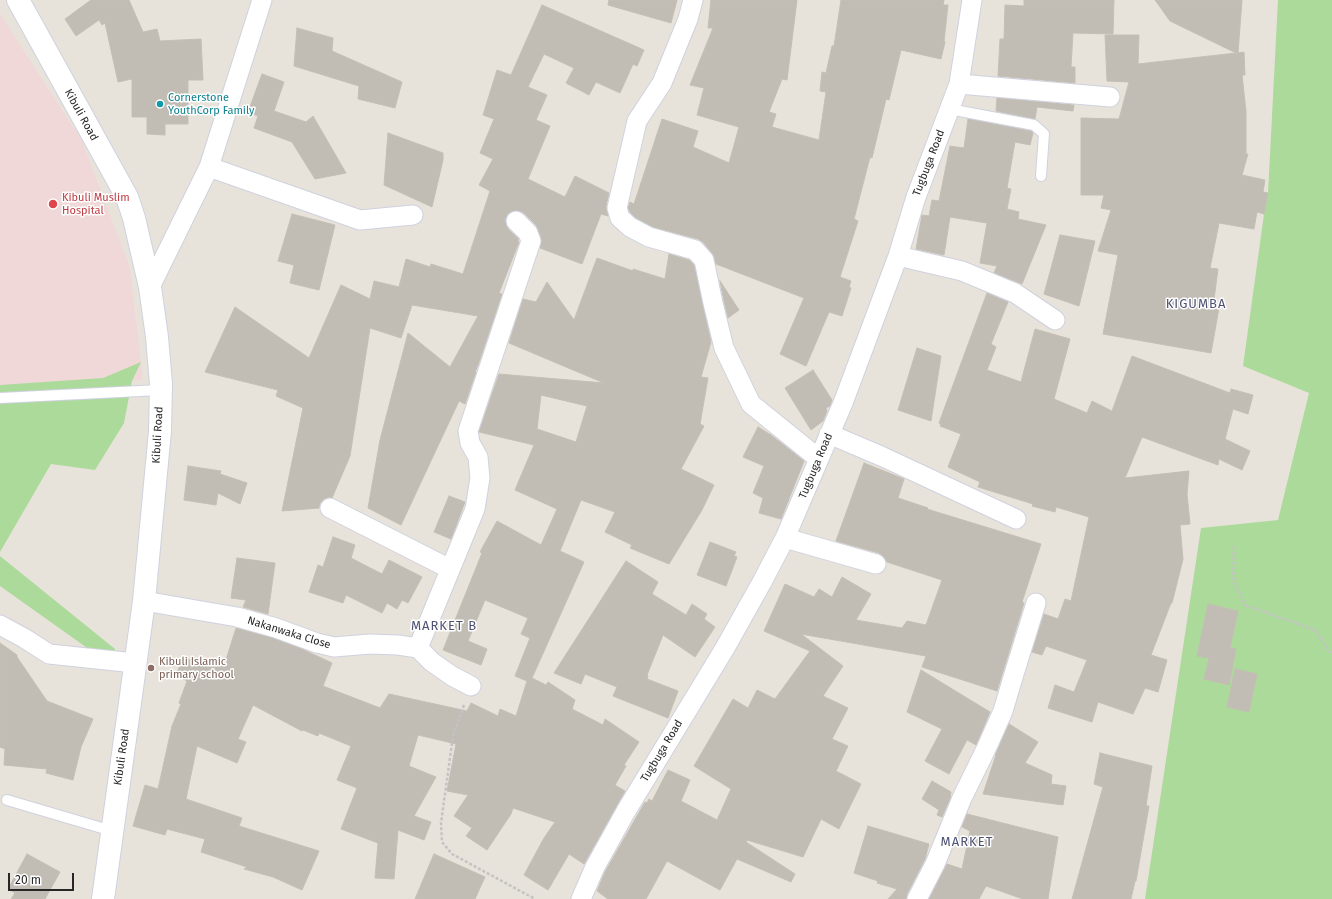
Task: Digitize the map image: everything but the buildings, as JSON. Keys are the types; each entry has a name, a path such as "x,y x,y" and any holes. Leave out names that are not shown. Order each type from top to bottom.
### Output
{"street":[{"name":"Kibuli Road","path":"18,0 127,197 134,218 150,287 157,337 160,390 160,431 144,601 103,899"},
{"path":"150,287 209,167 262,0"},
{"path":"693,0 688,19 662,83 637,121 617,208 620,218 630,227 649,237 694,250 704,260 724,348 751,404 819,459"},
{"name":"Tugbuga Road","path":"581,899 595,867 626,811 725,648 785,538 843,403 898,256 916,197 959,84 972,0"},
{"path":"959,84 1110,97"},
{"path":"209,167 360,220 413,215"},
{"path":"471,686 452,676 432,662 418,648 474,510 480,478 478,457 470,443 468,431 531,241 528,233 516,221"},
{"path":"898,256 962,270 1016,293 1056,320"},
{"path":"829,434 908,468 1016,519"},
{"path":"330,508 450,569"},
{"path":"785,538 876,564"},
{"name":"Nakanwaka Close","path":"144,601 238,617 276,628 317,643 334,647 370,644 398,645 418,648"},
{"path":"917,899 935,864 962,798 1004,711 1036,603"},
{"path":"0,625 49,654 135,663"}],"lane":[{"path":"949,109 1034,125 1044,134 1041,176"},
{"path":"0,398 160,390"},
{"path":"7,800 112,831"}],"path":[{"path":"1234,548 1233,579 1245,606 1315,630 1332,655"},
{"path":"471,686 453,736 441,822 442,842 452,854 536,899"}],"shaded area":[{"name":"Kibuli Muslim Hospital","path":"0,14 82,141 130,268 143,380 0,389"}],"green space":[{"path":"1278,0 1332,0 1332,899 1145,899 1201,528 1278,520 1309,393 1243,366 1268,193"},
{"path":"141,362 132,381 124,423 95,470 51,464 0,552 0,385 103,378"},
{"path":"0,556 115,649 114,667 0,586"}],"place":[{"name":"Cornerstone YouthCorp Family","path":"160,104"},
{"name":"Kibuli Muslim Hospital","path":"53,204"},
{"name":"Kibuli Islamic primary school","path":"151,668"}],"district":[{"name":"KIGUMBA","path":"1196,304"},
{"name":"MARKET B","path":"444,626"},
{"name":"MARKET","path":"967,842"}]}
